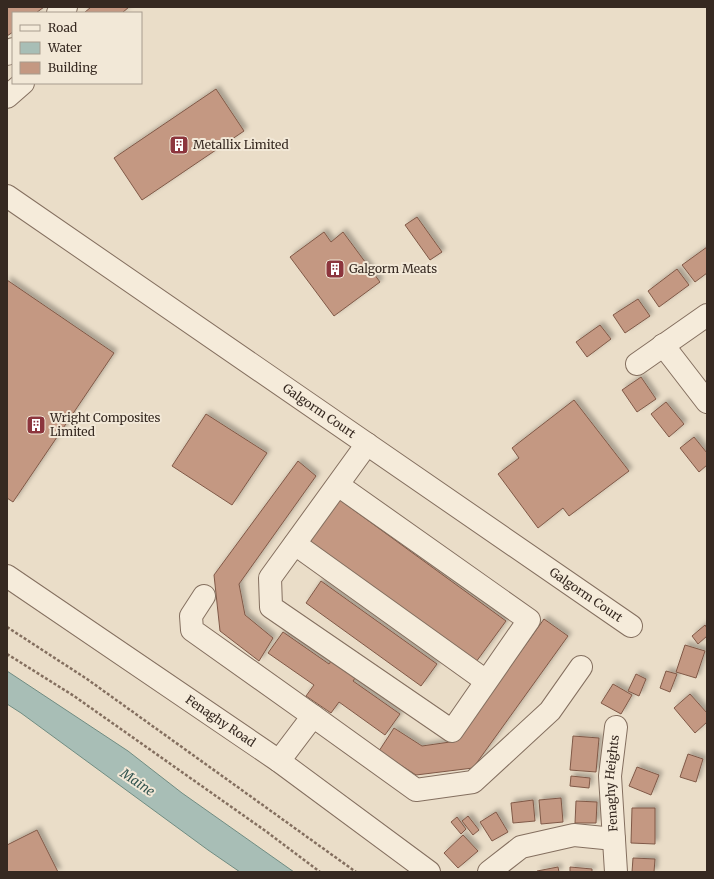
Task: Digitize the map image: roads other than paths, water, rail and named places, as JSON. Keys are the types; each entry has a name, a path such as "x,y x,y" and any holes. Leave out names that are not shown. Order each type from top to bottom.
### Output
{"street":[{"path":"7,97 22,84"},
{"name":"Galgorm Court","path":"7,196 632,626"},
{"path":"637,364 707,314"},
{"path":"663,345 707,402"},
{"path":"338,485 529,620 452,731 271,607 270,578 367,444"},
{"path":"295,544 486,681"},
{"name":"Fenaghy Road","path":"7,576 279,761 429,872"},
{"path":"204,596 191,616 192,630 416,790 473,782 550,711 581,667"},
{"path":"279,761 313,716"},
{"name":"Fenaghy Heights","path":"616,727 610,776 616,872"},
{"name":"Fenaghy Heights","path":"489,872 521,848 574,835 614,839"}],"water":[{"name":"Maine","path":"7,671 128,751 182,793 294,872 240,872 208,850 7,704"}],"place":[{"name":"Metallix Limited","path":"179,145"},
{"name":"Galgorm Meats","path":"335,269"},
{"name":"Wright Composites Limited","path":"36,425"}]}
